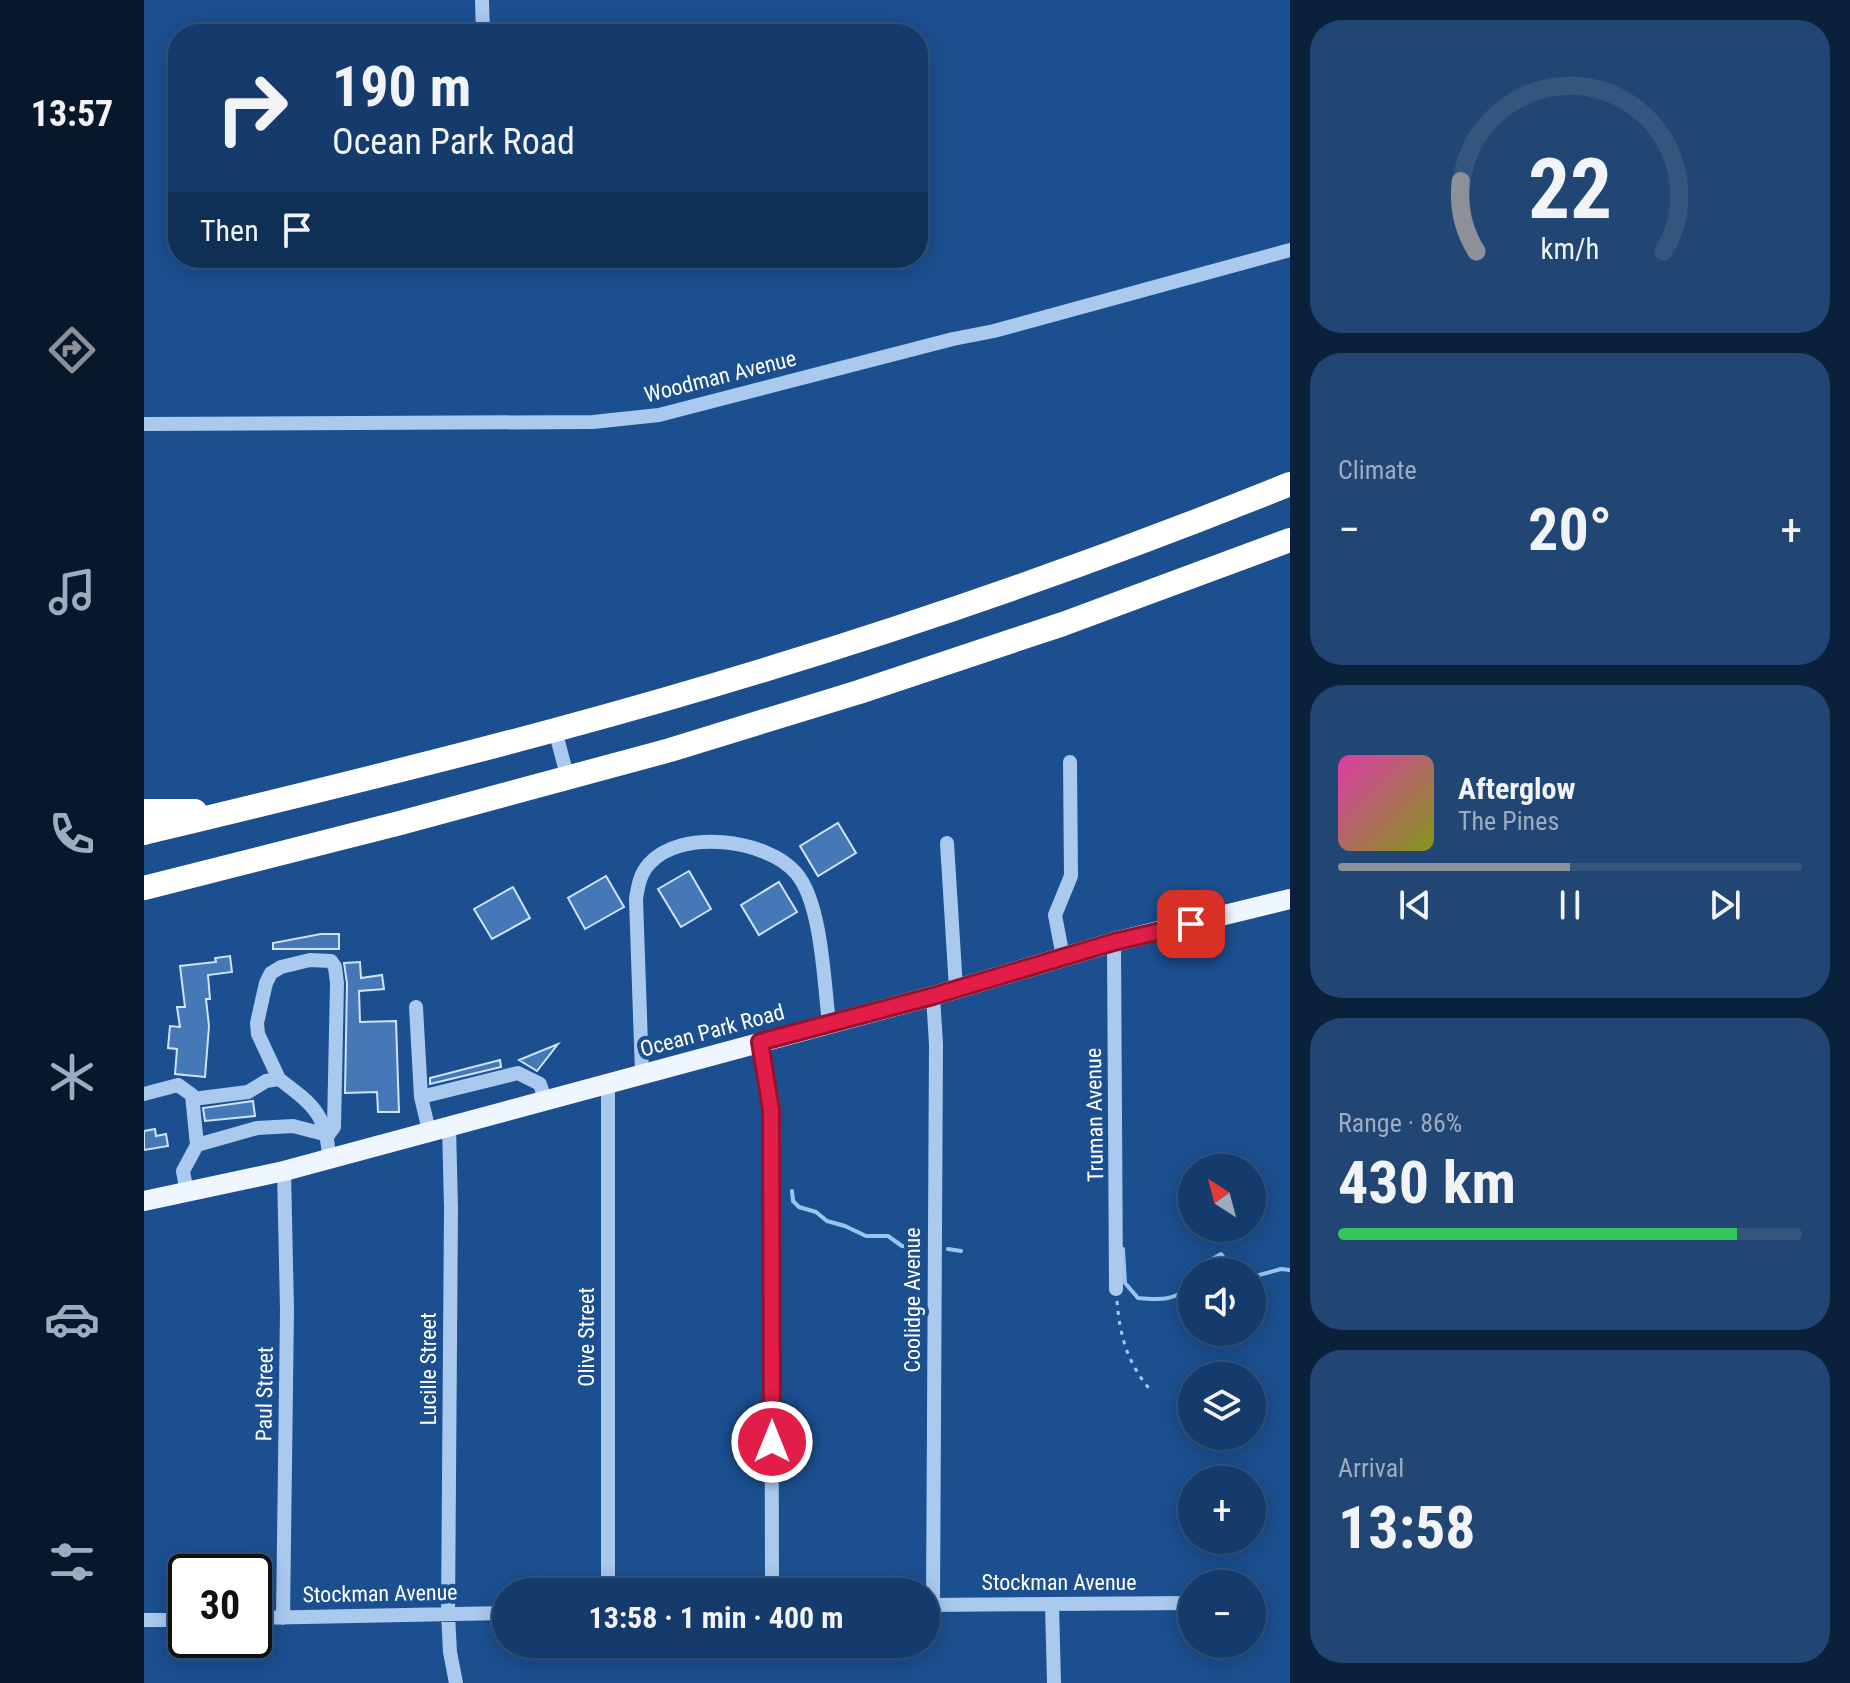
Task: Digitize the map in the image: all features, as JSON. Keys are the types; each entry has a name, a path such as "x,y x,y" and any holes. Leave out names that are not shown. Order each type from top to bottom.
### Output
{"highway":[{"path":"144,833 555,730 877,634 1074,566 1290,484"},
{"path":"144,888 568,779 859,692 1063,624 1290,540"},
{"path":"144,811 237,810"}],"main road":[{"name":"Ocean Park Road","path":"144,1201 284,1171 933,996 1114,942 1290,899"}],"street":[{"path":"482,0 483,24"},
{"name":"Woodman Avenue","path":"144,424 593,422 659,415 994,331 1290,250"},
{"path":"555,730 568,779"},
{"path":"1063,957 1055,915 1071,876 1070,762"},
{"path":"642,1074 636,899 647,865 656,857 680,846 715,841 750,848 776,858 796,873 814,911 829,1023"},
{"path":"947,843 956,989"},
{"name":"Truman Avenue","path":"1114,942 1116,1289"},
{"path":"328,1135 334,1127 336,1098 337,983 331,961 310,960 281,967 271,973 257,1023 258,1034 279,1079 310,1101 328,1135 329,1158"},
{"name":"Coolidge Avenue","path":"929,1578 936,1044 933,996"},
{"path":"416,1007 421,1097 429,1131"},
{"path":"760,1042 771,1110 772,1578"},
{"path":"421,1097 518,1073 540,1084 545,1100"},
{"path":"193,1099 248,1092 266,1081 279,1079"},
{"name":"Olive Street","path":"608,1083 608,1578"},
{"path":"144,1094 178,1085 187,1089 193,1099 197,1145 183,1171 187,1193"},
{"path":"197,1145 257,1128 293,1126 328,1135"},
{"name":"Lucille Street","path":"449,1126 448,1614 456,1683"},
{"name":"Paul Street","path":"283,1618 287,1310 284,1171"},
{"name":"Stockman Avenue","path":"940,1605 1178,1603"},
{"path":"1052,1604 1054,1683"},
{"name":"Stockman Avenue","path":"272,1618 492,1613"},
{"path":"144,1620 168,1620"}],"path":[{"path":"1116,1289 1120,1333 1127,1355 1152,1392"}],"building":[{"path":"838,823 856,853 818,876 800,846"},
{"path":"689,871 711,909 681,927 658,889"},
{"path":"606,876 624,907 585,929 568,898"},
{"path":"779,882 797,912 759,935 741,905"},
{"path":"513,887 530,918 492,939 474,909"},
{"path":"321,934 339,934 339,949 273,949 273,943"},
{"path":"230,956 232,972 208,975 210,999 206,999 209,1026 205,1077 175,1074 177,1049 168,1048 170,1026 180,1027 177,1007 185,1007 180,966 216,962 215,958"},
{"path":"360,962 361,978 382,975 384,989 359,991 360,1022 396,1021 399,1112 378,1112 377,1092 345,1093 347,983 344,963"},
{"path":"558,1044 537,1071 519,1060"},
{"path":"500,1060 501,1067 430,1084 430,1078"},
{"path":"253,1101 255,1116 205,1121 203,1108"},
{"path":"155,1129 156,1136 166,1134 168,1146 144,1150 144,1131"}],"waterway":[{"path":"792,1191 793,1201 799,1207 816,1212 827,1221 866,1236 888,1236 902,1246 920,1248"},
{"path":"948,1249 961,1251"},
{"path":"1123,1249 1125,1283 1138,1298 1167,1298 1178,1294"},
{"path":"1214,1258 1221,1254 1224,1258"},
{"path":"1266,1273 1290,1270"}],"route":[{"path":"772,1442 771,1110 760,1042 933,996 1114,942 1191,924"}]}
